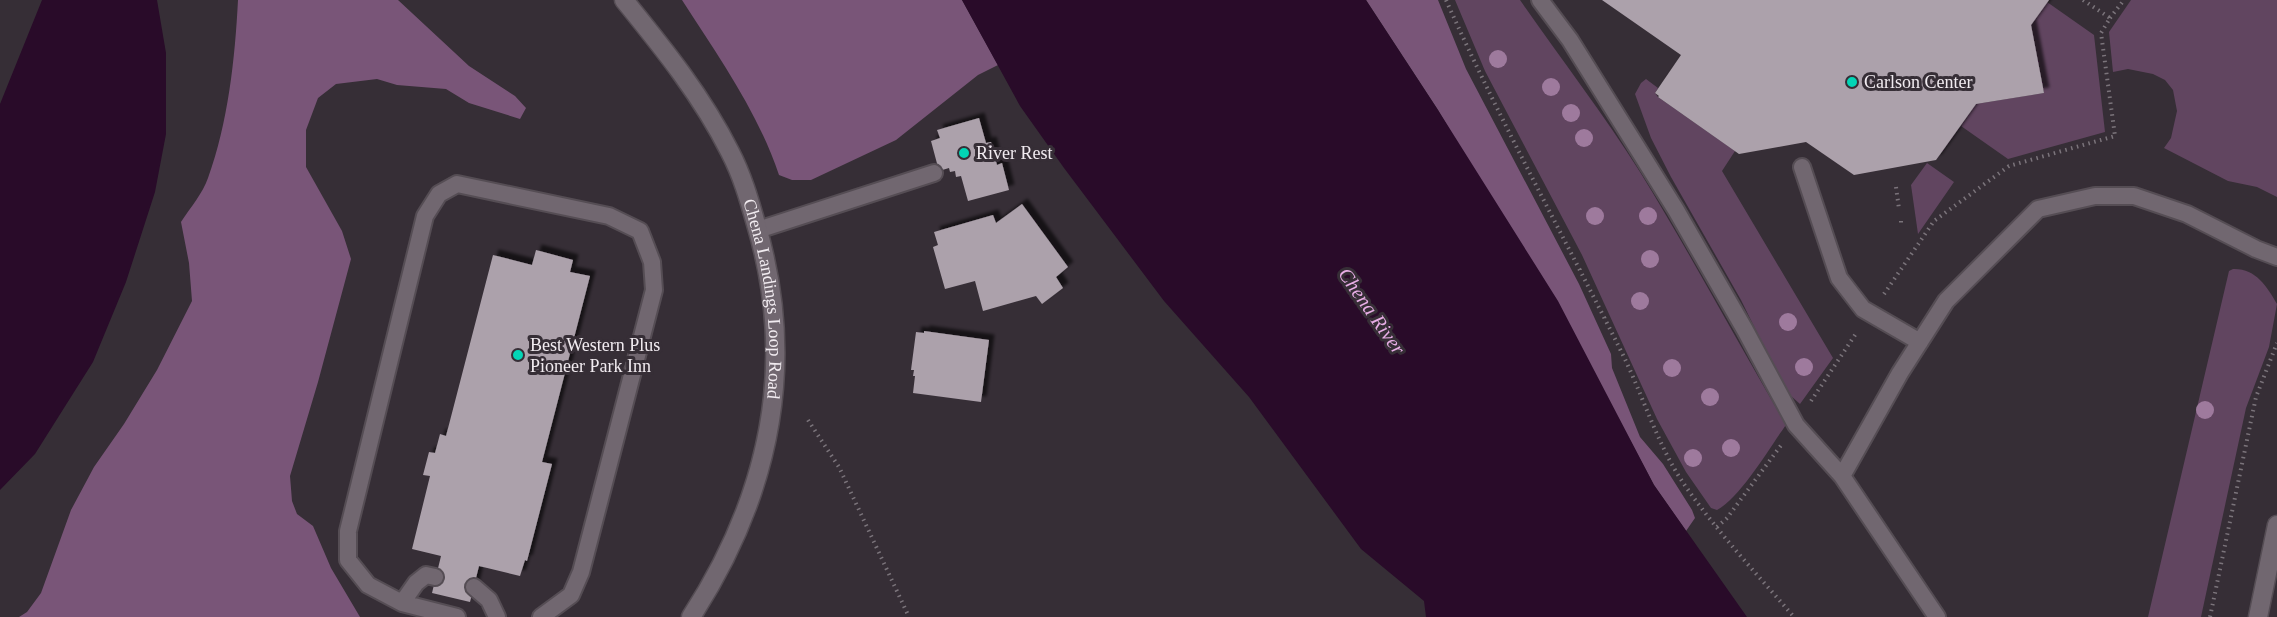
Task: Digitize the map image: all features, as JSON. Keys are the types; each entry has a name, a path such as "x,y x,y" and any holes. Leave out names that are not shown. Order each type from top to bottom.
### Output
{"street":[{"name":"Chena Landings Loop Road","path":"624,0 690,85 712,118 735,164 758,230 770,276 774,310 776,354 774,404 767,442 745,515 709,588 691,617"},
{"path":"2258,617 2277,525"}],"lane":[{"path":"1540,0 1570,40 1676,210 1796,425 1842,476 1937,617"},
{"path":"1802,167 1839,278 1863,309 1920,342"},
{"path":"758,230 934,173"},
{"path":"457,617 402,603 368,585 348,560 348,531 425,216 439,194 457,184 609,216 640,231 652,262 654,290 581,572 571,595 541,617"},
{"path":"1842,476 1900,373 1946,301 2038,208 2095,196 2134,196 2187,214 2256,249 2277,257"},
{"path":"402,603 416,583 426,575 435,577"},
{"path":"474,587 489,600 496,617"}],"path":[{"path":"1446,0 1472,57 1622,352 1649,418 1683,483 1717,527 1794,617"},
{"path":"2083,0 2110,18"},
{"path":"1934,221 2009,166 2115,136 2101,33 2124,0"},
{"path":"1896,187 1899,209"},
{"path":"2210,617 2256,397 2277,343"},
{"path":"808,420 839,467 909,617"},
{"path":"1717,527 1727,518 1796,425"}],"shaded area":[{"path":"238,0 398,0 469,66 515,96 526,108 520,119 469,103 446,89 397,85 377,79 336,84 318,98 306,130 306,167 342,231 351,259 290,476 292,501 297,514 313,526 331,568 360,617 19,617 27,612 41,593 71,510 94,467 157,370 192,301 189,263 181,222 206,184 221,135 235,45"},
{"path":"682,0 962,0 998,65 978,75 896,140 811,180 792,180 779,175 749,107"},
{"path":"1366,0 1438,0 1466,69 1579,284 1611,354 1612,368 1640,437 1663,464 1692,510 1695,518 1686,531 1654,485 1615,412 1438,110"},
{"path":"1455,0 1520,0 1640,172 1786,425 1745,483 1717,510 1711,508 1686,472 1657,419 1582,255 1485,71"},
{"path":"2131,0 2277,0 2277,197 2257,187 2228,181 2164,148 2171,138 2177,111 2173,90 2165,80 2153,74 2128,69 2113,72 2109,32"},
{"path":"2047,2 2094,35 2105,132 2008,159 1961,126 1976,104 2044,93 2031,25"},
{"path":"1646,79 1658,88 1655,93 1658,97 1735,151 1722,171 1833,358 1800,404 1791,396 1780,379 1741,300 1651,138 1635,94"},
{"path":"1927,163 1954,182 1918,234 1911,185"},
{"path":"2241,269 2260,279 2277,304 2269,347 2246,408 2201,617 2148,617 2229,271"}],"water":[{"path":"42,0 157,0 166,53 166,134 155,192 126,282 93,362 35,454 0,490 0,104"},
{"name":"Chena River","path":"962,0 1366,0 1558,301 1654,485 1747,617 1426,617 1424,601 1361,549 1249,397 1164,301 1020,106"}],"building":[{"name":"Carlson Center","path":"1602,0 2049,0 2031,25 2044,93 1976,104 1936,160 1854,175 1806,142 1739,154 1658,97 1655,93 1681,55"},
{"name":"River Rest","path":"979,118 986,143 991,142 997,165 1002,163 1009,190 968,201 961,176 956,177 955,171 950,172 949,168 939,171 931,141 940,138 937,130"},
{"path":"1022,204 1068,267 1056,277 1063,288 1042,304 1036,296 983,311 975,281 945,289 933,247 938,245 934,232 993,215 996,223"},
{"name":"Best Western Plus Pioneer Park Inn","path":"536,250 573,260 570,272 590,276 542,462 552,464 527,561 525,560 520,576 479,566 470,602 432,593 441,556 412,549 430,476 423,475 429,452 435,453 440,434 446,436 493,255 532,265"},
{"path":"924,331 989,340 981,402 913,393 915,376 913,376 914,370 911,370 916,332 924,333"}],"place":[{"name":"Carlson Center","path":"1852,82"},
{"name":"River Rest","path":"964,153"},
{"name":"Best Western Plus Pioneer Park Inn","path":"518,355"}]}
